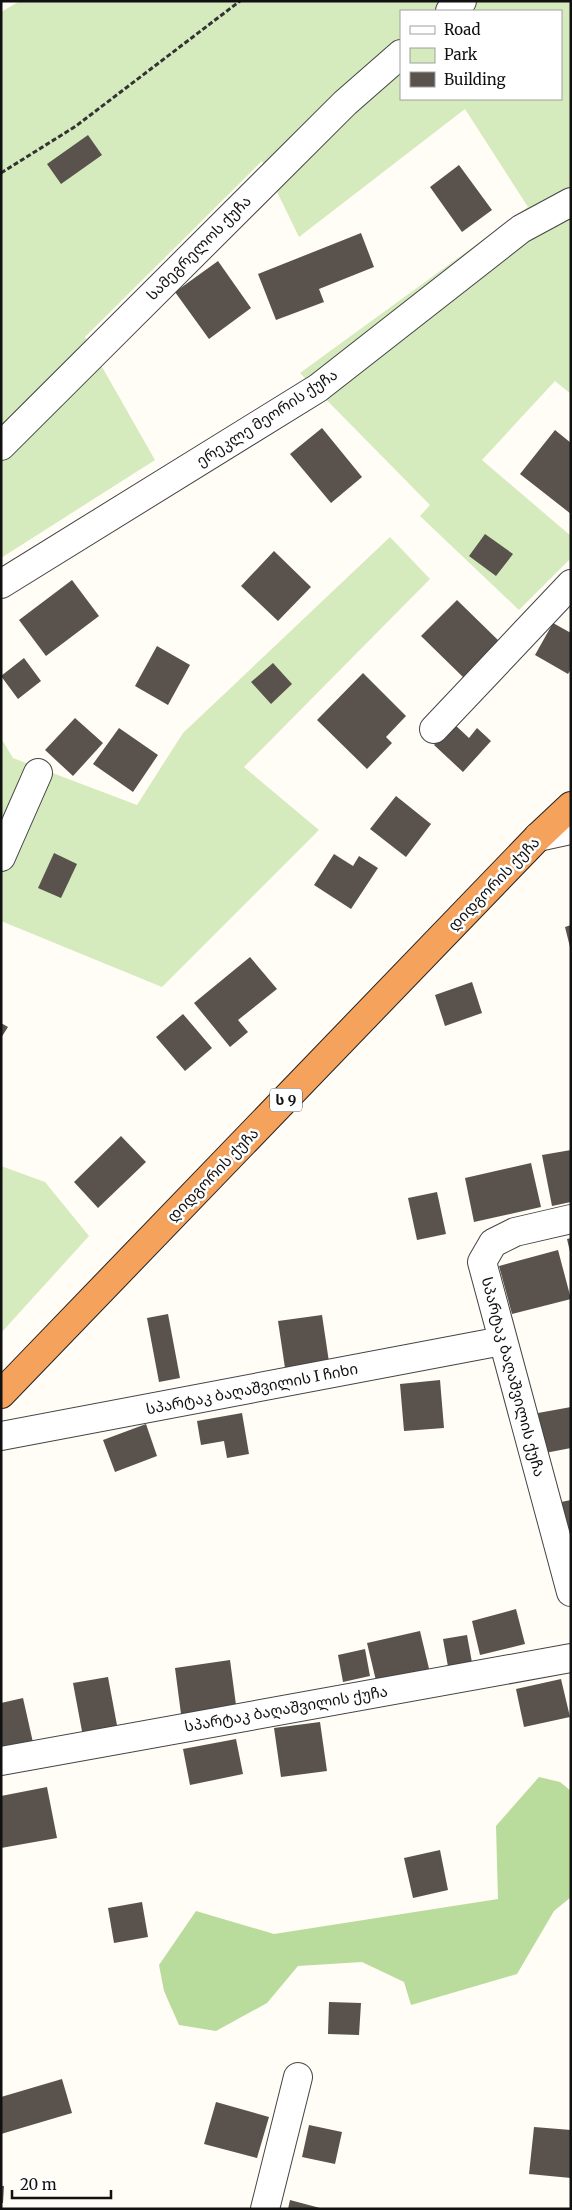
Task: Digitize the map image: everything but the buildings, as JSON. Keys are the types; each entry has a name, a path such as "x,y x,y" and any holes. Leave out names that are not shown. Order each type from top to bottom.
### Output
{"highway":[{"name":"დიდგორის ქუჩა","path":"1,1394 538,837 571,806"}],"street":[{"path":"451,10 462,1"},
{"name":"სამეგრელოს ქუჩა","path":"1,446 345,103 400,55"},
{"name":"ერეკლე მეორის ქუჩა","path":"1,584 318,388 521,229 571,202"},
{"path":"434,729 571,584"},
{"path":"1,857 38,773"},
{"path":"538,837 571,830"},
{"name":"სპარტაკ ბაღაშვილის ქუჩა","path":"571,1219 515,1232 493,1243 482,1262 571,1592"},
{"name":"სპარტაკ ბაღაშვილის I ჩიხი","path":"1,1436 502,1341"},
{"name":"სპარტაკ ბაღაშვილის ქუჩა","path":"1,1761 571,1658"},
{"path":"266,2209 298,2077"}],"path":[{"path":"1,173 76,126 240,1"}],"green space":[{"path":"20,1 571,1 571,394 555,381 482,460 571,536 571,558 519,610 420,516 430,505 300,373 528,207 465,109 299,237 262,161 85,337 155,460 1,558 1,12"},
{"path":"390,537 430,579 244,767 319,830 162,987 1,921 1,738 13,758 137,805 183,733"},
{"path":"1,1166 45,1182 89,1236 1,1333"},
{"path":"539,1777 560,1782 571,1791 571,1897 554,1911 517,1974 411,2005 404,1982 362,1962 298,1966 267,2003 216,2031 179,2025 164,1991 159,1965 196,1911 274,1934 498,1899 496,1826"}]}
